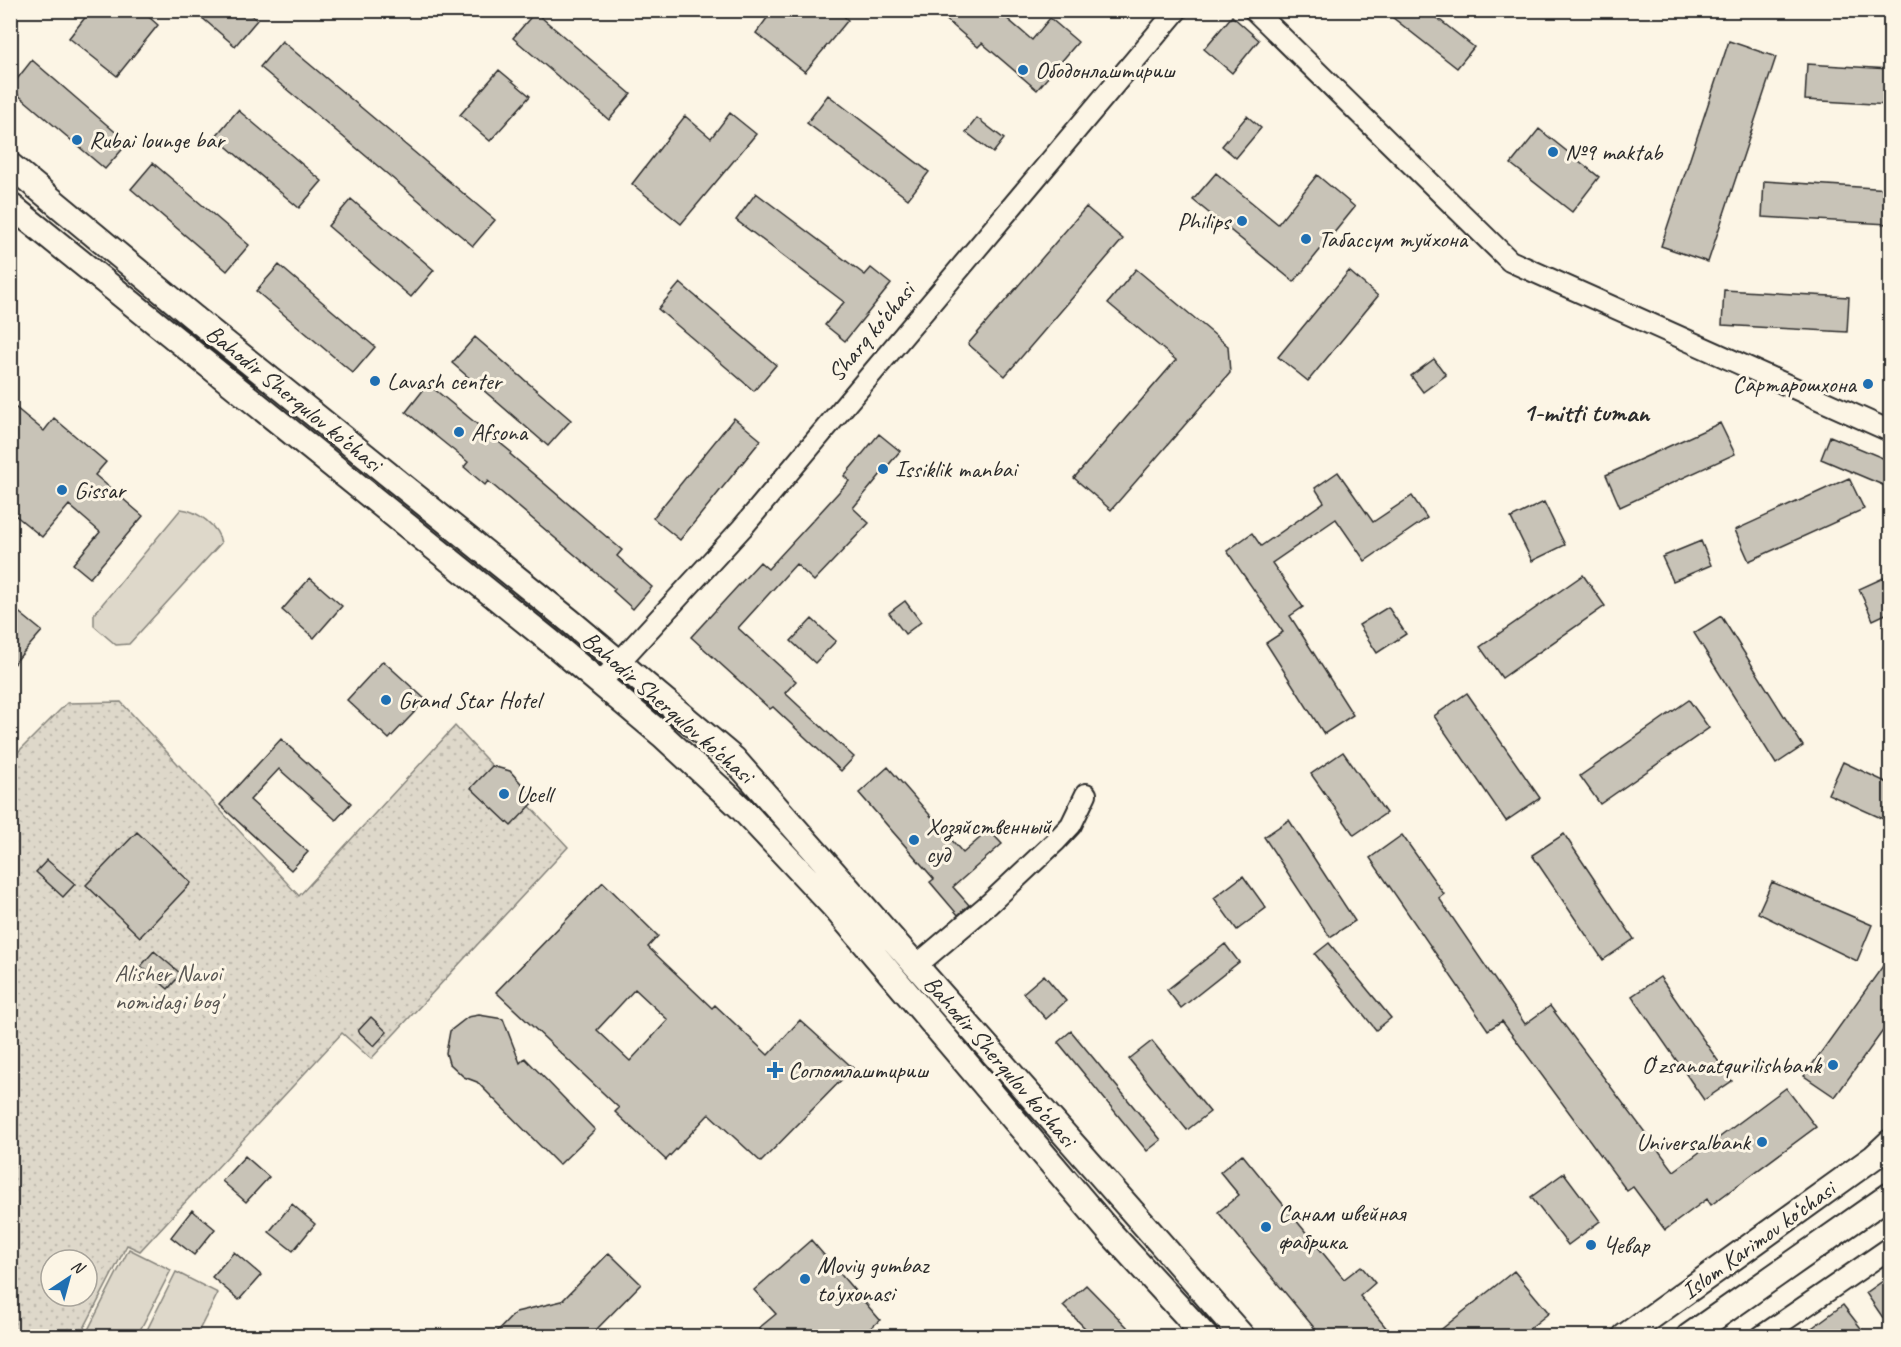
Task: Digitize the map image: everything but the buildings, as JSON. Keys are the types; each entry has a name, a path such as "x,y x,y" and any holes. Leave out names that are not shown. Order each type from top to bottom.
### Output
{"main road":[{"name":"Bahodir Sherqulov ko‘chasi","path":"10,165 192,316 570,621 734,759 1242,1336"},
{"name":"Bahodir Sherqulov ko‘chasi","path":"10,205 551,642 662,735 741,808 833,906 1107,1230 1205,1336"},
{"name":"Islom Karimov ko‘chasi","path":"1625,1336 1874,1157 1890,1142"},
{"name":"Islom Karimov ko‘chasi","path":"1689,1336 1890,1195"}],"street":[{"name":"Sharq ko‘chasi","path":"600,683 742,528 1177,10"},
{"path":"1254,10 1510,261 1890,431"},
{"path":"551,642 570,621"},
{"path":"917,965 989,904 1056,841 1071,825 1086,794"},
{"path":"1762,1336 1890,1248"}],"green space":[{"path":"181,509 200,516 212,525 221,543 129,644 116,645 94,626 94,614"},
{"name":"Alisher Navoi nomidagi bog'","path":"121,702 299,896 455,726 568,847 371,1059 342,1033 140,1251 127,1245 99,1299 99,1248 39,1248 39,1308 94,1308 80,1336 11,1336 11,759 67,703"},
{"path":"129,1249 171,1270 137,1336 102,1336 88,1330"},
{"path":"176,1272 218,1293 196,1336 144,1336"}],"place":[{"name":"Ободонлаштириш","path":"1023,70"},
{"name":"Rubai lounge bar","path":"77,140"},
{"name":"№9 maktab","path":"1553,152"},
{"name":"Philips","path":"1242,221"},
{"name":"Табассум туйхона","path":"1306,239"},
{"name":"Lavash center","path":"375,381"},
{"name":"Сартарошхона","path":"1868,384"},
{"name":"Afsona","path":"459,432"},
{"name":"Issiklik manbai","path":"883,469"},
{"name":"Gissar","path":"62,490"},
{"name":"Grand Star Hotel","path":"386,700"},
{"name":"Ucell","path":"504,794"},
{"name":"Хозяйственный суд","path":"914,840"},
{"name":"Oʻzsanoatqurilishbank","path":"1833,1065"},
{"name":"Согломлаштириш","path":"775,1070"},
{"name":"Universalbank","path":"1762,1142"},
{"name":"Санам швейная фабрика","path":"1266,1227"},
{"name":"Чевар","path":"1591,1245"},
{"name":"Moviy gumbaz to‘yxonasi","path":"805,1279"}],"district":[{"name":"1-mitti tuman","path":"1586,412"}]}
